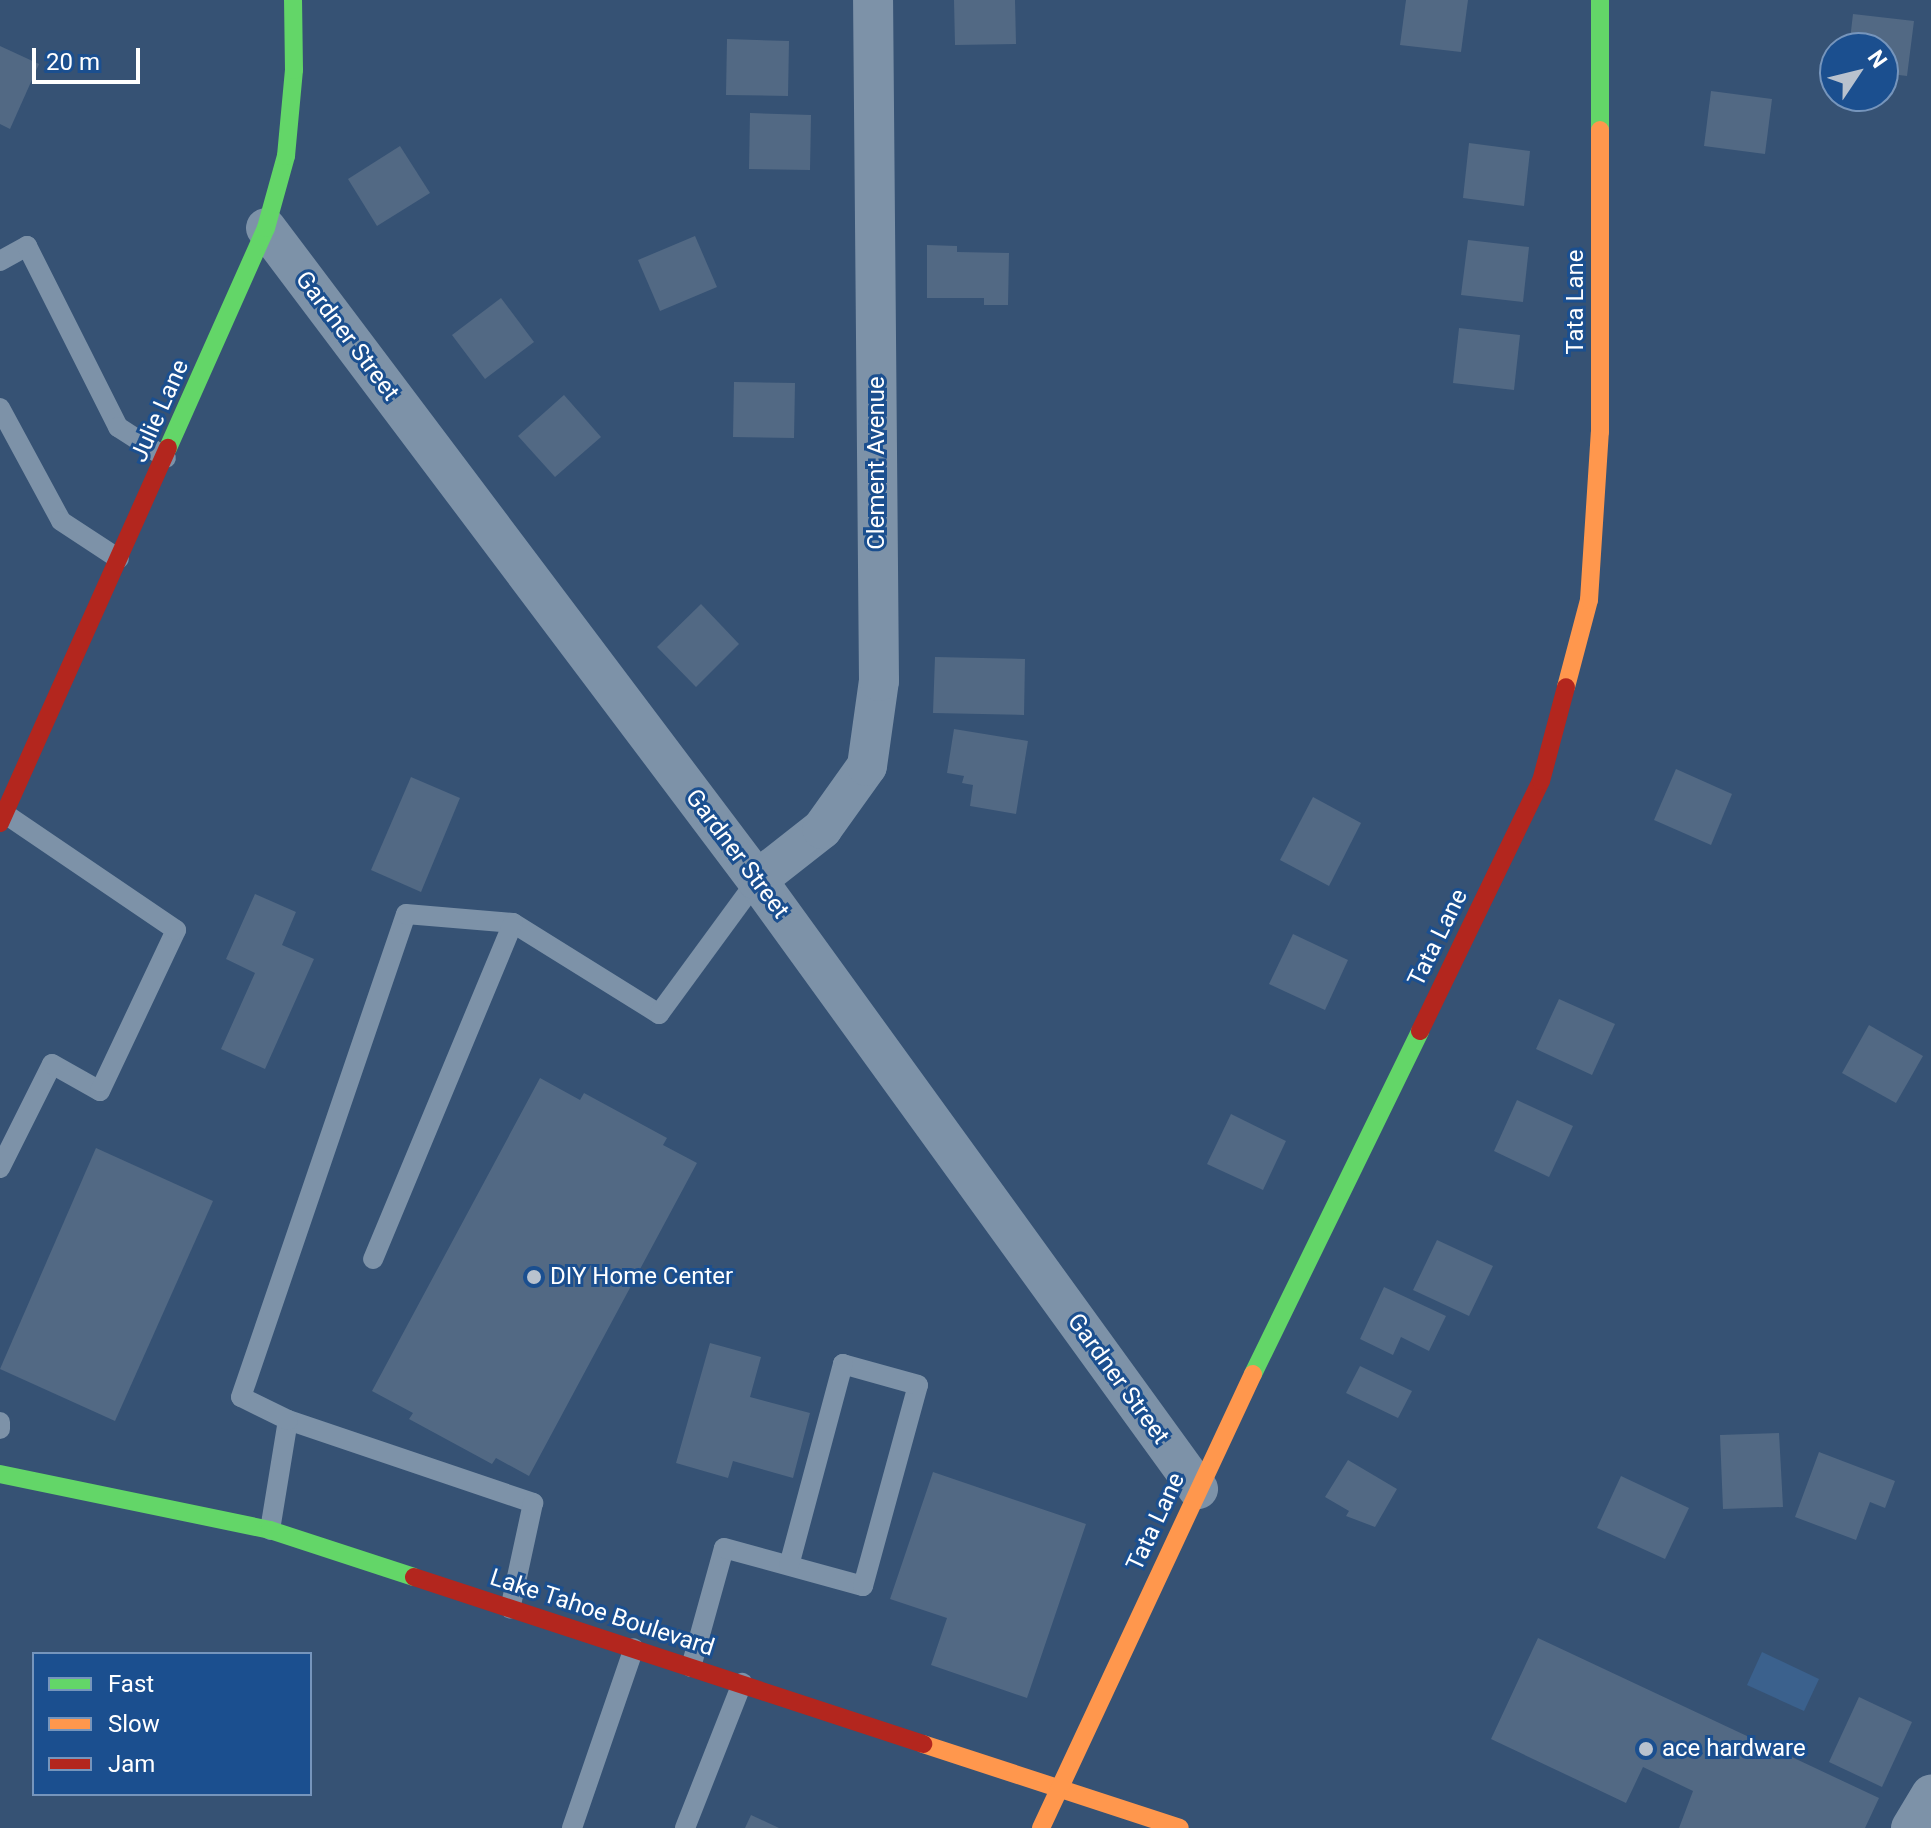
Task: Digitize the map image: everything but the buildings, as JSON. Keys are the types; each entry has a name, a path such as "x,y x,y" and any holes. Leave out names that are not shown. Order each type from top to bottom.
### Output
{"street":[{"name":"Julie Lane","path":"2,819 166,458 266,228 286,156 294,70 293,0"},
{"name":"Clement Avenue","path":"757,880 822,829 867,766 877,695 873,0"},
{"name":"Tata Lane","path":"1041,1828 1198,1489 1541,781 1589,600 1600,415 1600,0"},
{"name":"Gardner Street","path":"266,228 757,880 1198,1489"},
{"name":"Lake Tahoe Boulevard","path":"0,1474 270,1530 1180,1828"},
{"path":"1911,1828 1931,1795"}],"lane":[{"path":"0,261 27,246 118,427 166,458"},
{"path":"0,408 61,521 119,559"},
{"path":"0,1168 52,1064 100,1091 176,930 2,819"},
{"path":"510,1609 533,1503 288,1420 241,1397 406,914 513,923 659,1014 757,880"},
{"path":"373,1259 513,923"},
{"path":"691,1667 724,1548 863,1586 918,1385 843,1364 789,1565"},
{"path":"270,1530 288,1420"},
{"path":"0,1422 0,1429"},
{"path":"572,1828 634,1648"},
{"path":"685,1828 742,1683"}],"water":[{"path":"1762,1652 1819,1679 1804,1711 1747,1685"}],"traffic: fast":[{"path":"168,448 266,228 286,156 294,70 293,0"},
{"path":"1600,0 1600,130"},
{"path":"1253,1374 1420,1031"},
{"path":"0,1474 270,1530 414,1577"}],"traffic: slow":[{"path":"1566,687 1589,600 1600,432 1600,130"},
{"path":"1041,1828 1253,1374"},
{"path":"923,1744 1180,1828"}],"traffic: jam":[{"path":"0,823 168,448"},
{"path":"1420,1031 1541,781 1566,687"},
{"path":"414,1577 923,1744"}],"place":[{"name":"DIY Home Center","path":"534,1277"},
{"name":"ace hardware","path":"1646,1749"}]}
